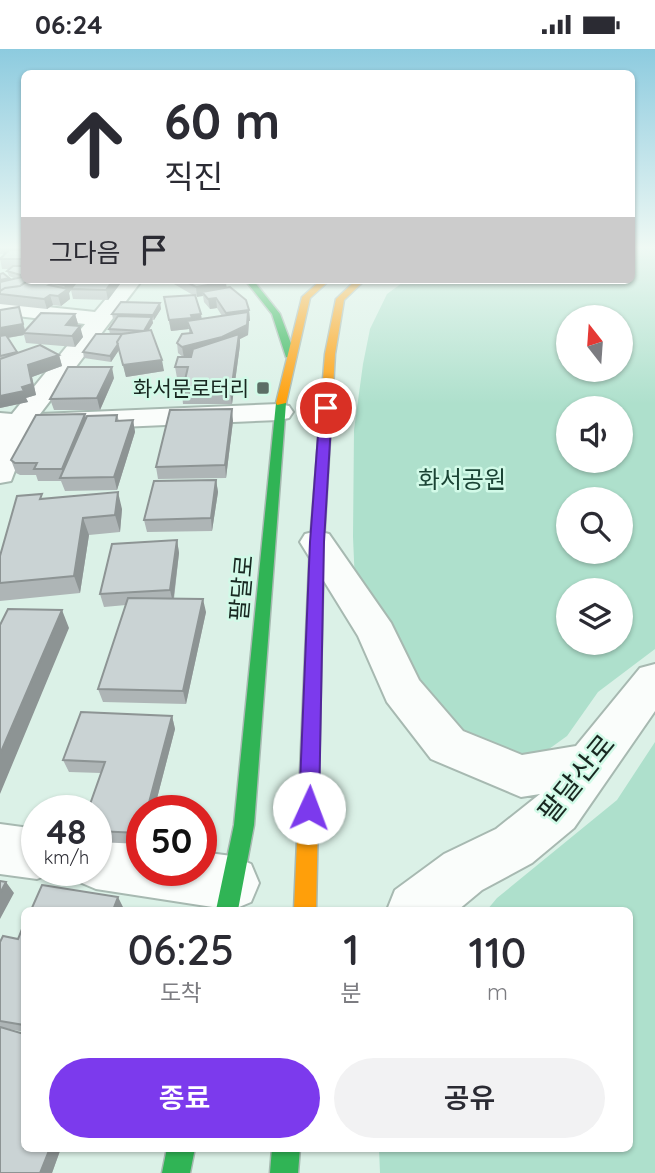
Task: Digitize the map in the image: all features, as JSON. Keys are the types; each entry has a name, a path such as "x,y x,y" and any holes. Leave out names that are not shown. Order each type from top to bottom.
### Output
{"main road":[{"path":"264,299 276,314 291,357"},
{"name":"팔달로","path":"230,897 244,825 279,412 305,299"},
{"path":"305,907 317,542 330,354 340,299"},
{"path":"176,1173 180,1152"},
{"path":"284,1173 286,1152"}],"street":[{"path":"0,474 10,422 118,299"},
{"path":"0,308 103,319"},
{"path":"10,422 279,412"},
{"path":"317,542 377,633 402,690 447,745 521,776 592,764"},
{"name":"팔달산로","path":"419,907 463,872 514,846 556,812 607,740 655,680"},
{"path":"0,849 21,852"},
{"path":"112,867 230,897"}],"green space":[{"name":"화서공원","path":"384,299 655,299 655,649 598,692 567,736 520,770 474,765 355,584 354,430 370,329"},
{"path":"655,742 655,1173 380,1173 379,1152 633,1152 633,907 490,907 617,800"}],"building":[{"path":"165,299 196,299 201,314 191,315 192,318 169,320"},
{"path":"217,299 246,300 249,310 226,313"},
{"path":"121,302 160,303 153,315 112,314"},
{"path":"19,307 23,324 0,328 0,310"},
{"path":"248,312 247,325 222,337 182,347 177,343 182,334 192,333 187,321"},
{"path":"41,313 75,314 66,325 80,326 72,336 23,333"},
{"path":"118,316 152,317 144,331 109,329"},
{"path":"151,330 162,360 123,365 117,342 122,334"},
{"path":"96,334 122,334 110,356 83,352"},
{"path":"239,334 231,392 182,393 188,367 175,367 178,357 191,357 193,349"},
{"path":"6,335 17,352 0,356 0,336"},
{"path":"40,345 59,355 28,365 32,384 22,387 24,391 0,396 0,359"},
{"path":"68,367 112,367 97,398 50,399"},
{"path":"232,409 225,465 156,467 170,410"},
{"path":"85,414 62,469 34,469 37,463 15,463 11,460 36,415"},
{"path":"117,415 116,421 133,420 114,477 60,478 87,416"},
{"path":"216,480 211,518 144,520 154,481"},
{"path":"118,492 115,515 83,518 74,576 0,583 0,556 17,496 42,494 40,499"},
{"path":"177,540 170,590 100,594 112,544"},
{"path":"128,598 203,599 183,691 98,689"},
{"path":"8,609 62,610 0,754 0,625"},
{"path":"81,712 172,716 151,795 126,795 126,832 112,832 112,795 93,795 105,762 63,760"},
{"path":"0,881 6,882 0,893"},
{"path":"42,886 48,886 118,897 114,907 32,907"},
{"path":"21,932 21,1024 0,1021 0,942 3,936 18,939"},
{"path":"0,1027 21,1033 21,1152 48,1152 40,1173 0,1173"}],"traffic: fast":[{"path":"264,299 276,314 291,357"},
{"path":"228,907 244,825 281,403"},
{"path":"176,1173 180,1152"},
{"path":"284,1173 286,1152"}],"traffic: slow":[{"path":"281,403 305,299"},
{"path":"305,907 317,542 330,354 340,299"}],"place":[{"name":"화서문로터리","path":"263,388"}],"route":[{"path":"309,808 317,542 326,408"}]}
